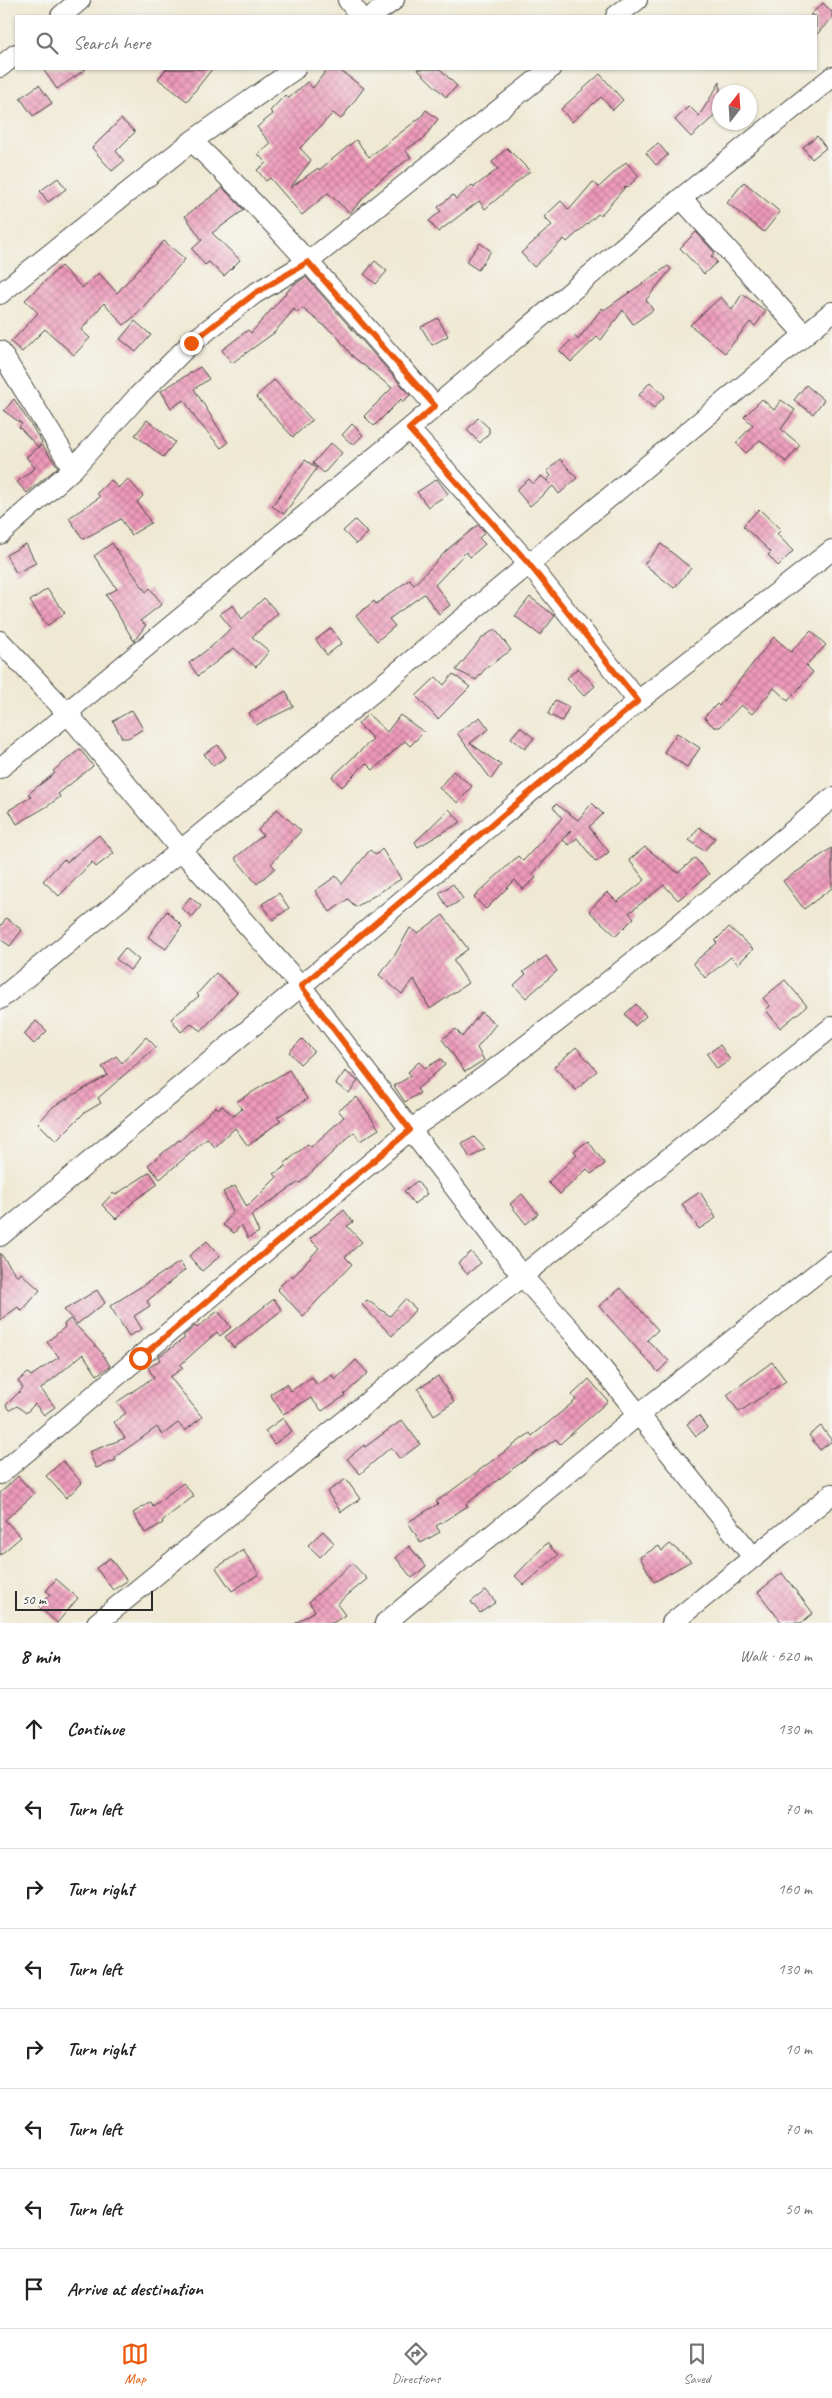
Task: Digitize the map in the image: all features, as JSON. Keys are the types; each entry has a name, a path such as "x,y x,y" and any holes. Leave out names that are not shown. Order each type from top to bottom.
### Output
{"street":[{"path":"62,15 80,0"},
{"path":"348,0 359,15"},
{"path":"373,15 394,0"},
{"path":"617,15 636,0"},
{"path":"0,67 15,55"},
{"path":"0,294 192,141 294,70"},
{"path":"0,534 73,469 138,396 191,343 254,294 308,262 549,70"},
{"path":"0,768 68,714 77,704 409,429 681,198 832,77"},
{"path":"192,141 225,173 308,262 435,406"},
{"path":"681,198 805,334"},
{"path":"0,999 832,312"},
{"path":"0,351 73,469"},
{"path":"409,429 529,564 638,701"},
{"path":"0,1236 301,986 638,701 832,550"},
{"path":"0,641 68,714 180,849 301,986 522,1276 575,1334 754,1558"},
{"path":"0,1474 410,1130 475,1085 692,914 832,798"},
{"path":"97,1623 522,1276 832,1027"},
{"path":"385,1623 638,1415 832,1261"},
{"path":"672,1623 832,1494"}],"building":[{"path":"823,3 832,12 832,18 817,34 817,15 810,15"},
{"path":"44,70 85,70 57,89"},
{"path":"165,70 211,70 187,101 158,79"},
{"path":"326,70 339,70 364,88 341,119 333,113 300,148 311,160 290,188 318,168 319,170 356,140 369,157 421,117 426,110 438,119 423,139 405,150 411,157 378,182 350,213 328,193 302,215 270,178 266,181 257,170 266,163 258,154 271,144 257,127 273,114 270,111 285,95 289,98 307,82 313,88"},
{"path":"418,70 441,70 457,86 446,97"},
{"path":"600,74 623,100 613,110 601,97 572,122 561,109"},
{"path":"39,85 52,103 33,116 20,98"},
{"path":"712,95 712,118 691,137 675,120 689,106 699,116"},
{"path":"121,119 135,132 116,151 124,161 112,171 92,148"},
{"path":"817,136 826,148 812,159 803,147"},
{"path":"658,143 668,155 656,165 646,153"},
{"path":"507,148 530,171 485,209 479,201 438,232 429,221 441,211 438,207 453,195 456,199 472,185 474,187 498,169 492,162"},
{"path":"626,162 639,176 628,187 626,186 600,216 598,214 567,242 564,239 534,267 521,253 552,225 544,217 561,201 569,210 593,182 599,187"},
{"path":"58,178 66,189 48,202 40,191"},
{"path":"744,182 780,212 764,232 727,203"},
{"path":"223,188 244,210 212,233 240,260 224,276 209,262 205,265 192,249 202,240 185,216"},
{"path":"696,232 715,253 711,256 717,262 704,274 680,248"},
{"path":"164,241 185,259 136,315 124,325 104,303 81,330 90,338 74,355 45,329 22,352 11,342 38,313 25,300 61,266 82,288 99,273 117,293"},
{"path":"480,243 491,251 478,270 466,262"},
{"path":"375,261 387,271 376,284 364,274"},
{"path":"668,266 671,269 646,300 653,310 633,324 623,310 601,340 597,337 571,362 560,351 575,336 578,340 602,308 604,310"},
{"path":"306,277 410,395 403,402 401,399 374,426 364,416 392,388 352,356 337,336 302,308 297,313 294,309 274,333 232,363 222,350 248,330 251,333 293,285"},
{"path":"742,294 766,311 755,326 750,322 725,353 690,325 721,297 732,310"},
{"path":"438,318 448,336 432,345 421,327"},
{"path":"135,321 151,335 136,352 120,339"},
{"path":"200,367 209,379 194,389 228,443 221,448 196,419 184,400 171,408 161,391"},
{"path":"274,380 312,420 293,437 256,397"},
{"path":"650,382 665,396 654,408 639,395"},
{"path":"806,385 824,400 813,414 794,400"},
{"path":"14,399 42,442 38,447 19,427 22,424 4,411"},
{"path":"762,399 774,410 781,400 795,410 781,429 800,445 786,462 760,440 746,453 736,443 753,425 744,417"},
{"path":"478,418 489,428 489,433 480,443 467,430"},
{"path":"147,420 175,442 163,457 135,435"},
{"path":"352,424 363,435 353,445 342,435"},
{"path":"331,443 342,453 324,473 313,463"},
{"path":"42,445 58,467 27,493 17,482 35,468 26,457"},
{"path":"560,459 577,478 559,494 553,486 530,506 516,490 529,479 533,484 541,476 551,484 547,480 551,476 547,471"},
{"path":"305,460 317,468 284,514 272,506"},
{"path":"128,479 143,496 137,502 151,523 131,535 121,519 83,539 69,518 100,497 97,493 111,480 118,488"},
{"path":"437,479 448,494 428,507 417,492"},
{"path":"759,509 781,530 777,534 793,551 778,566 768,555 771,552 743,526"},
{"path":"355,520 368,533 356,544 343,531"},
{"path":"478,525 485,532 479,538 485,544 470,557 466,552 435,585 450,605 439,614 424,594 389,619 395,626 377,641 356,616 374,601 376,604 410,579 414,585 448,549"},
{"path":"112,543 146,592 150,588 162,604 140,621 146,625 134,641 106,595 117,589 94,556"},
{"path":"26,544 36,563 16,573 6,555"},
{"path":"661,544 691,568 674,588 644,564"},
{"path":"47,589 65,613 47,626 30,601"},
{"path":"530,597 555,616 540,635 515,616"},
{"path":"264,598 278,613 252,637 269,651 256,667 234,648 198,676 189,663 211,647 231,628 220,614 233,605 242,619"},
{"path":"331,628 342,643 327,655 316,640"},
{"path":"495,629 511,650 485,669 476,680 456,670 482,638"},
{"path":"811,631 826,645 806,665 813,672 788,701 774,688 752,714 741,705 720,727 714,727 704,717 717,704 719,706 774,637 791,652"},
{"path":"578,668 595,686 584,696 567,678"},
{"path":"453,674 470,687 438,719 416,696 436,677 444,685"},
{"path":"286,691 293,707 256,725 249,713"},
{"path":"555,700 569,707 562,721 548,714"},
{"path":"132,710 143,729 128,738 122,738 113,721"},
{"path":"368,714 387,732 400,715 424,732 410,746 405,741 373,770 366,763 342,787 332,777 373,739 358,724"},
{"path":"480,717 489,729 470,743 501,765 491,779 457,733"},
{"path":"520,727 534,738 525,749 511,738"},
{"path":"677,733 700,748 687,767 664,752"},
{"path":"218,745 226,757 213,766 204,754"},
{"path":"80,749 93,766 58,794 60,797 17,824 9,810 31,797 28,794 55,773 53,771"},
{"path":"453,771 472,786 458,803 439,788"},
{"path":"592,803 603,814 589,827 609,852 596,862 577,838 569,845 563,840 571,830 533,874 536,878 523,889 515,880 486,909 474,897 518,856 523,861 562,818 553,807 556,804 578,820"},
{"path":"277,809 301,831 271,864 275,868 257,884 235,858 263,835 258,830"},
{"path":"449,809 461,822 418,847 415,842"},
{"path":"699,827 715,838 704,851 689,840"},
{"path":"99,835 114,853 96,867 92,862 59,896 43,881 64,859 67,862"},
{"path":"645,847 678,873 695,858 709,874 678,900 664,885 629,913 634,918 616,936 589,911 607,892 617,902 645,880 629,860"},
{"path":"832,848 832,888 804,909 783,881"},
{"path":"382,849 401,879 356,907 348,899 330,912 315,891 336,876 342,884 370,850 376,855"},
{"path":"453,884 463,899 448,908 439,893"},
{"path":"279,893 289,908 273,920 262,904"},
{"path":"190,897 201,906 192,917 181,908"},
{"path":"167,911 182,926 166,949 148,937"},
{"path":"443,915 468,949 453,960 468,983 430,1009 414,979 402,994 379,975 395,955 410,928 418,933"},
{"path":"6,918 22,930 10,946 0,939 0,927"},
{"path":"729,927 753,949 738,964 731,957 705,978 693,963 717,943 715,941"},
{"path":"125,948 139,960 130,970 116,959"},
{"path":"546,956 557,971 526,998 514,985 526,974 523,972"},
{"path":"216,973 237,992 201,1031 191,1024 181,1032 171,1019 199,996 197,994"},
{"path":"785,980 807,1006 780,1028 766,1010 770,1006 763,998"},
{"path":"636,1004 646,1016 635,1026 625,1014"},
{"path":"481,1012 496,1024 477,1048 484,1060 465,1072 442,1039 456,1029 462,1037"},
{"path":"36,1021 47,1031 34,1044 24,1034"},
{"path":"146,1037 156,1047 98,1098 101,1103 84,1113 56,1141 38,1123 54,1106 108,1075 102,1067 116,1056 122,1063"},
{"path":"302,1039 314,1051 300,1064 289,1052"},
{"path":"720,1045 730,1060 717,1069 707,1054"},
{"path":"576,1047 597,1071 576,1090 554,1067"},
{"path":"441,1059 445,1065 417,1089 420,1093 405,1102 394,1086 411,1076 408,1072 419,1062 425,1068"},
{"path":"289,1070 307,1099 277,1117 281,1120 248,1146 235,1128 215,1147 207,1139 160,1179 148,1165 180,1141 216,1106 218,1109 222,1106 234,1116 242,1109 236,1102"},
{"path":"345,1071 358,1081 349,1093 336,1084"},
{"path":"357,1097 379,1129 360,1141 354,1132 300,1183 251,1215 259,1232 248,1238 241,1225 234,1233 223,1225 233,1211 223,1192 235,1186 247,1207 277,1177 274,1174 286,1166 284,1164 308,1144 311,1147 344,1117 338,1110"},
{"path":"474,1137 485,1149 470,1158 462,1144"},
{"path":"588,1141 605,1164 591,1174 587,1169 560,1194 548,1182 577,1155 574,1151"},
{"path":"150,1172 158,1184 135,1200 116,1219 102,1205 113,1193 115,1195"},
{"path":"417,1181 427,1194 414,1204 404,1191"},
{"path":"700,1192 716,1218 699,1229 682,1204"},
{"path":"522,1194 538,1214 526,1224 510,1204"},
{"path":"344,1210 353,1222 347,1226 362,1242 345,1257 352,1264 303,1316 277,1289 291,1275 293,1277 319,1248 310,1239"},
{"path":"207,1241 220,1256 202,1271 189,1256"},
{"path":"471,1252 481,1263 467,1274 458,1263"},
{"path":"0,1253 18,1277 21,1273 40,1290 22,1311 18,1307 0,1320"},
{"path":"180,1262 185,1270 147,1301 150,1306 134,1316 142,1329 129,1336 110,1306"},
{"path":"621,1288 658,1330 647,1340 669,1361 658,1372 599,1306"},
{"path":"97,1290 105,1303 77,1324 64,1310"},
{"path":"274,1299 282,1310 234,1348 225,1337"},
{"path":"405,1299 416,1309 392,1336 362,1305 367,1300 390,1316"},
{"path":"218,1311 231,1327 220,1336 217,1332 180,1365 183,1368 170,1377 202,1417 185,1431 178,1423 162,1435 157,1427 115,1457 116,1460 96,1468 89,1452 125,1438 114,1422 126,1413 117,1402 154,1377 148,1368 160,1360 158,1357 185,1338 183,1336 195,1326 197,1328"},
{"path":"70,1319 102,1353 110,1366 97,1375 83,1354 41,1389 55,1407 44,1415 35,1404 26,1413 17,1406 10,1410 6,1405 23,1388 18,1381 28,1373 31,1376 59,1357 47,1342 65,1327 64,1324"},
{"path":"356,1360 368,1373 345,1396 322,1411 311,1398 283,1414 270,1394 286,1384 291,1391 312,1377 317,1385 332,1375 335,1380"},
{"path":"772,1362 786,1381 739,1412 727,1395"},
{"path":"438,1376 454,1402 434,1415 418,1389"},
{"path":"589,1379 608,1401 560,1444 556,1439 515,1467 466,1504 468,1506 436,1526 440,1532 421,1543 408,1522 438,1504 436,1502 530,1433 532,1436 576,1400 572,1395"},
{"path":"699,1416 707,1428 696,1436 687,1424"},
{"path":"283,1418 292,1431 274,1444 265,1431"},
{"path":"402,1420 420,1444 400,1459 391,1447 360,1474 347,1459 364,1445 365,1447"},
{"path":"821,1426 832,1441 820,1450 809,1435"},
{"path":"63,1461 82,1483 66,1498 46,1476"},
{"path":"18,1476 34,1494 5,1520 21,1537 0,1555 0,1493"},
{"path":"346,1479 360,1499 341,1512 327,1492"},
{"path":"183,1483 194,1496 162,1521 163,1523 145,1533 133,1513 151,1502 153,1506"},
{"path":"323,1531 334,1543 320,1557 308,1545"},
{"path":"547,1543 558,1555 524,1585 515,1576"},
{"path":"670,1544 691,1561 654,1582 640,1557 659,1546 662,1551"},
{"path":"409,1546 426,1566 412,1578 396,1558"},
{"path":"243,1550 259,1574 232,1591 216,1568"},
{"path":"110,1558 127,1581 113,1590 96,1568"},
{"path":"352,1563 367,1579 337,1604 345,1615 333,1623 296,1623 315,1611 309,1602"},
{"path":"782,1573 813,1613 801,1623 782,1623 758,1592"},
{"path":"56,1579 78,1598 57,1623 39,1607 50,1594 46,1591"},
{"path":"486,1590 496,1602 480,1613 471,1602"}],"route":[{"path":"140,1358 410,1130 301,986 638,701 554,598 529,564 409,429 435,406 308,262 254,294 191,343"}]}
